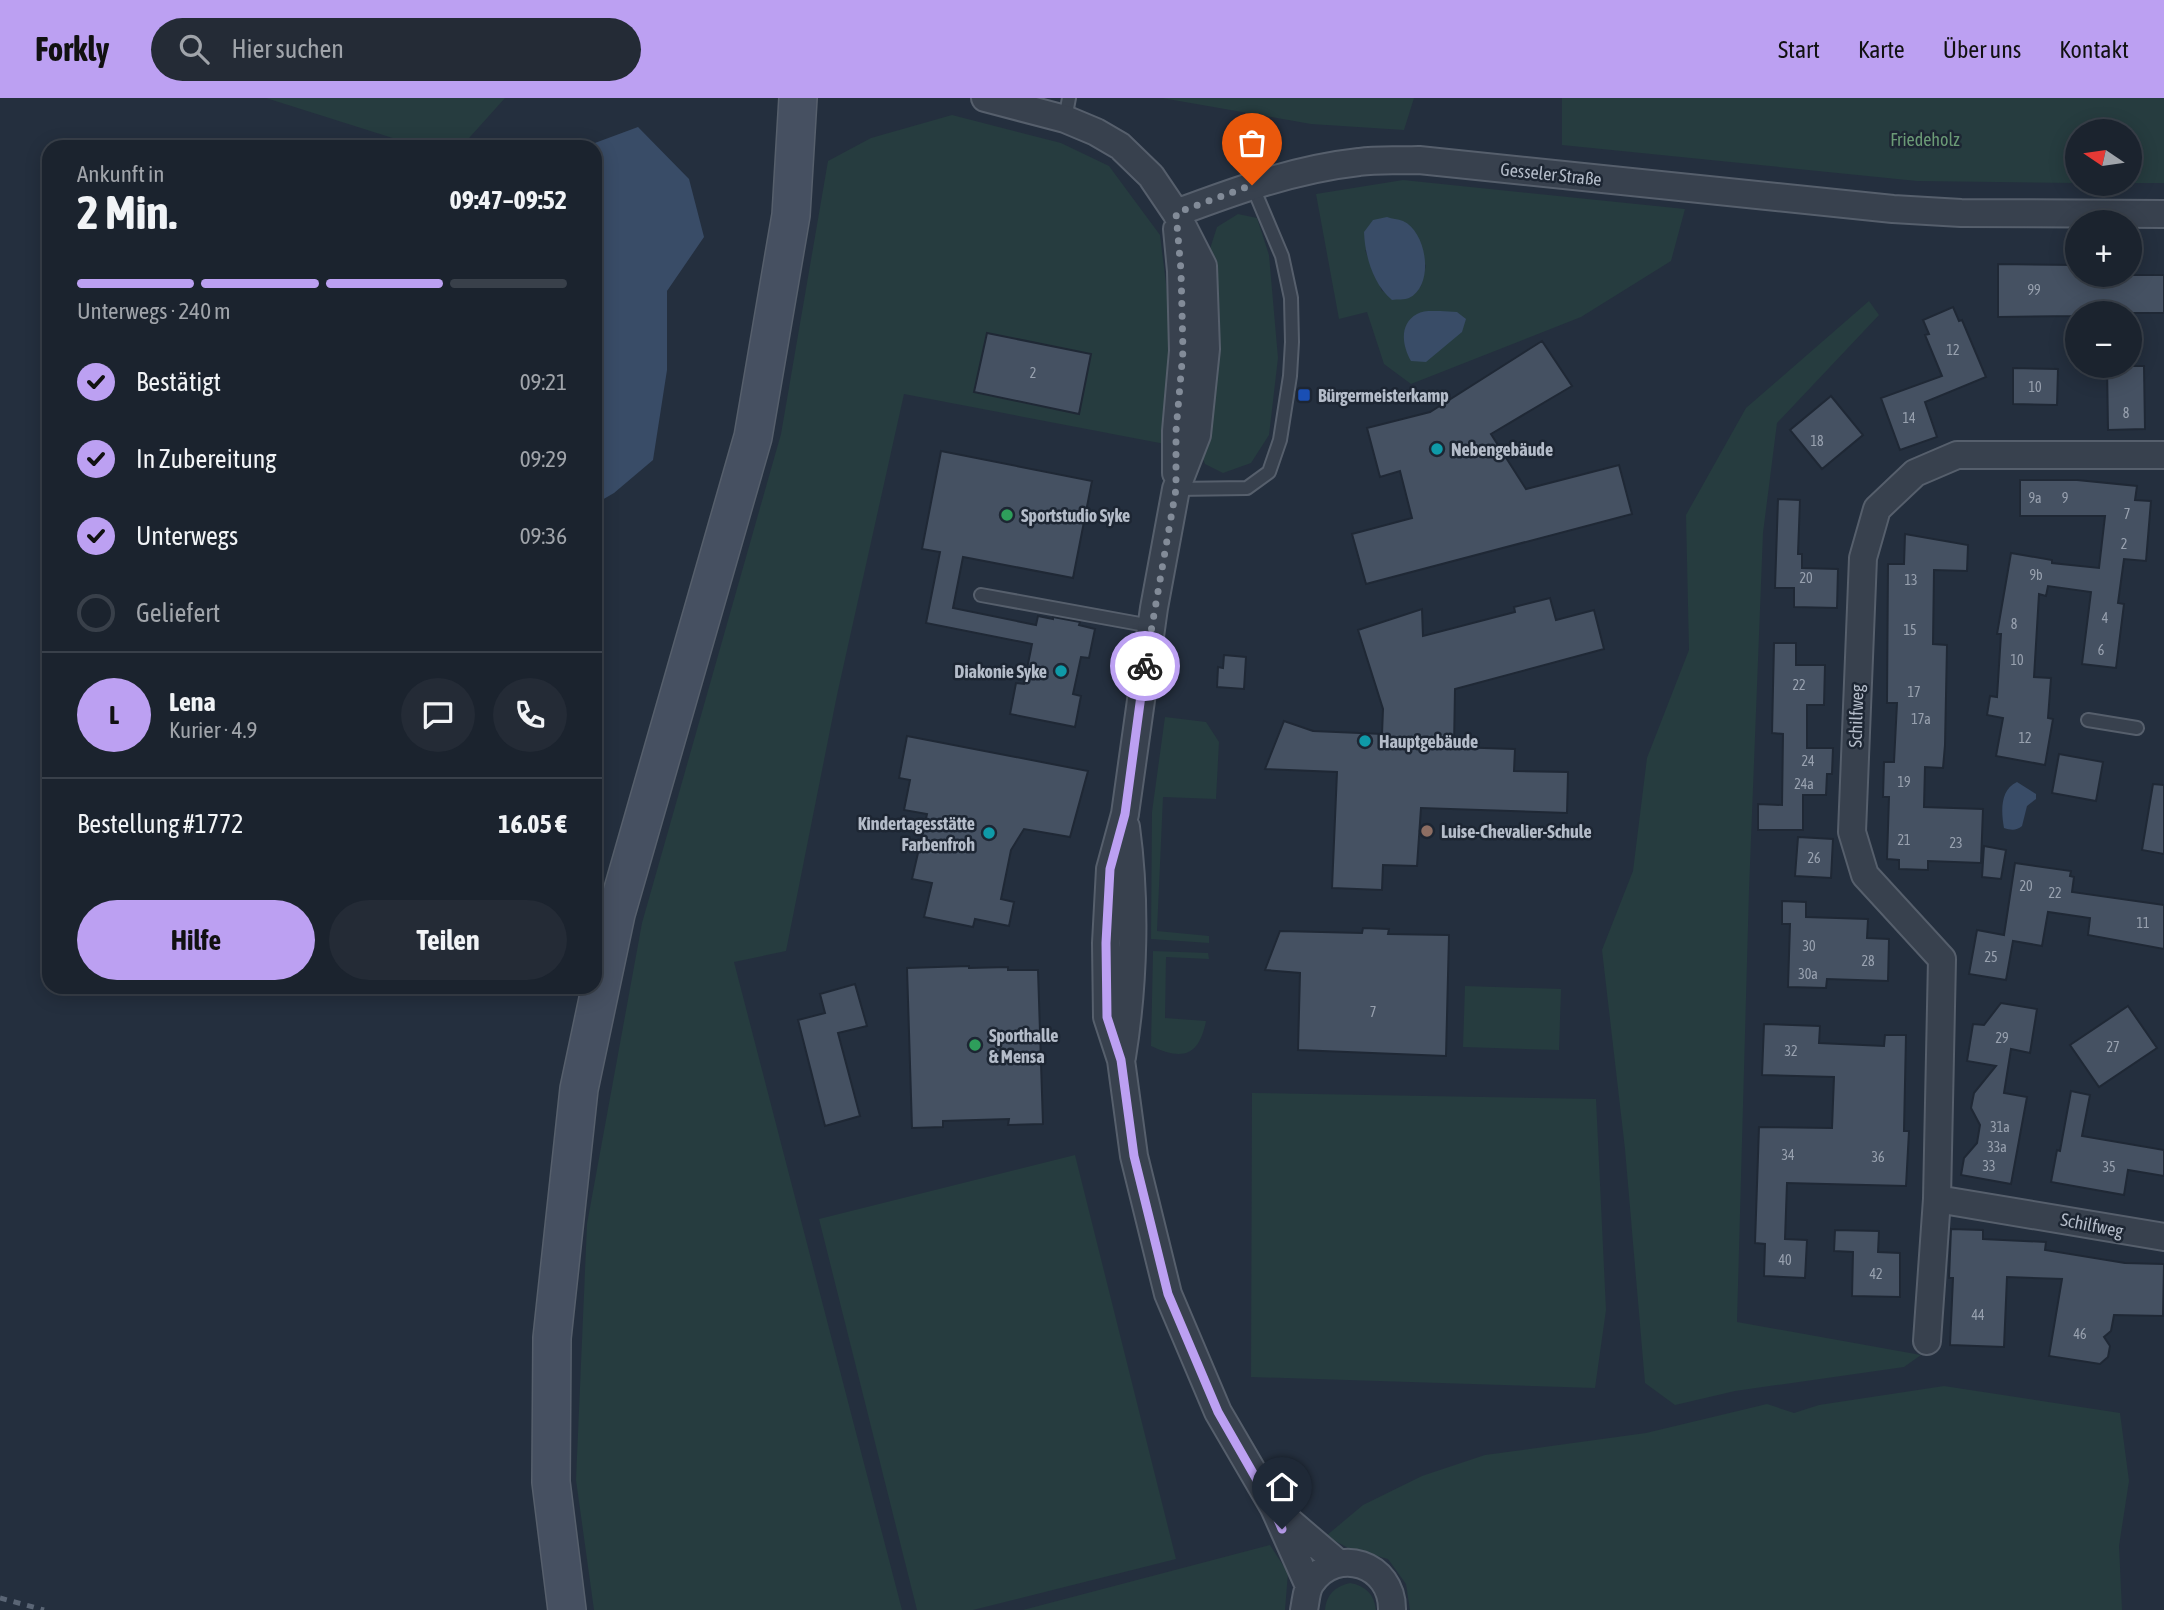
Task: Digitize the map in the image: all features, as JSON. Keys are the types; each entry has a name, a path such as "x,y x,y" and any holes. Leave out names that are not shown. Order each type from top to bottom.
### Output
{"main road":[{"path":"602,983 617,914 753,437 791,215 798,98"},
{"path":"567,1610 551,1482 552,1338 579,1089 600,994"}],"street":[{"path":"985,98 1067,108 1096,132 1120,146 1151,176 1176,213 1203,266 1206,349 1197,435 1176,489 1151,626 1125,814 1132,870 1128,1018 1121,1060 1134,1156 1168,1294 1218,1412 1273,1508 1307,1598"},
{"name":"Gesseler Straße","path":"1176,213 1252,185 1317,169 1361,161 1419,160 1893,209 1961,213 2164,214"},
{"name":"Schilfweg","path":"1927,1341 1937,1199 1942,959 1865,875 1852,832 1863,558 1877,509 1914,473 1957,455 2164,456"},
{"name":"Schilfweg","path":"1937,1199 2164,1237"},
{"path":"1273,1508 1338,1563"},
{"path":"1307,1598 1320,1572 1338,1563 1363,1564 1383,1577 1392,1595 1392,1610"}],"lane":[{"path":"1176,489 1247,488 1269,472 1280,440 1290,376 1291,298 1282,256 1252,185"},
{"path":"981,595 1151,626"},
{"path":"2088,720 2137,728"}],"green space":[{"path":"266,98 505,98 467,140 399,140"},
{"path":"1162,98 1414,98 1404,130 1311,124"},
{"name":"Friedeholz","path":"1562,98 2164,98 2164,183 2142,183 2142,119 2065,119 2065,183 1917,181 1562,145"},
{"path":"952,115 1061,143 1109,166 1160,235 1170,316 1165,444 904,394 837,695 786,951 734,962 902,1610 594,1610 576,1480 587,1224 642,923 781,434 828,161 871,138"},
{"path":"1403,180 1685,209 1671,261 1581,317 1411,384 1384,364 1367,312 1339,319 1316,194","holes":["1365,250 1426,265 1421,286 1409,298 1382,291"]},
{"path":"1238,214 1257,218 1269,255 1278,358 1269,435 1251,463 1223,473 1205,464 1201,454 1209,252 1217,227"},
{"path":"1869,301 1879,315 1777,423 1763,533 1749,890 1737,1322 1921,1355 1904,1367 1735,1391 1675,1405 1645,1383 1625,1149 1602,950 1633,871 1647,758 1689,650 1686,515 1746,408"},
{"path":"1165,717 1206,722 1219,742 1216,799 1163,797 1157,931 1209,936 1209,943 1151,939 1152,812"},
{"path":"1153,951 1208,953 1209,959 1166,957 1165,1018 1206,1021 1199,1042 1188,1052 1172,1053 1151,1046"},
{"path":"1465,986 1561,989 1559,1050 1463,1047"},
{"path":"1252,1093 1596,1099 1606,1310 1595,1388 1251,1377"},
{"path":"1075,1155 1176,1559 973,1610 917,1610 819,1219"},
{"path":"1944,1386 2120,1413 2129,1481 2119,1546 2122,1610 1410,1610 1406,1584 1388,1559 1350,1549 1326,1536 1363,1505 1422,1476 1485,1455 1646,1433 1767,1404 1794,1413 1819,1405"},
{"path":"1270,1545 1288,1573 1285,1610 1023,1610"},
{"path":"1350,1583 1361,1586 1368,1592 1376,1610 1325,1610 1332,1592"}],"water":[{"path":"638,127 689,179 704,237 667,291 667,370 653,460 602,500 602,140"},
{"path":"1387,217 1403,221 1411,227 1418,236 1425,259 1422,282 1417,291 1407,299 1392,300 1385,293 1368,260 1364,232 1373,220"},
{"path":"1428,311 1457,312 1466,319 1462,332 1426,362 1411,361 1404,335 1411,318"},
{"path":"2017,782 2036,794 2036,799 2027,806 2022,826 2016,829 2004,828 2003,802 2007,790"}],"building":[{"path":"1998,264 2065,265 2065,287 2142,287 2142,275 2164,275 2164,313 2142,313 2142,301 2065,301 2065,316 1998,317"},
{"path":"1953,307 1959,321 1962,320 1986,377 1925,402 1937,437 1900,450 1881,398 1942,376 1925,335 1929,334 1923,320"},
{"path":"987,333 1091,354 1079,414 974,392"},
{"name":"Nebengebäude","path":"1542,341 1572,386 1491,434 1526,489 1619,465 1632,514 1366,584 1352,534 1412,518 1400,471 1380,477 1367,428 1430,412"},
{"path":"2144,366 2145,429 2108,430 2107,378 2142,378"},
{"path":"2013,368 2058,369 2057,405 2013,404"},
{"path":"1831,396 1863,435 1822,469 1790,430"},
{"name":"Sportstudio Syke","path":"941,451 1092,481 1073,578 963,557 953,608 1036,625 1038,616 1053,617 1080,622 1079,625 1095,629 1089,658 1081,657 1073,694 1081,696 1075,727 1010,714 1016,683 1024,684 1032,644 926,623 940,552 922,549"},
{"path":"2020,480 2077,480 2137,486 2135,500 2151,501 2146,561 2124,559 2118,603 2124,604 2116,668 2082,664 2091,592 2048,586 2046,596 2039,594 2034,677 2051,678 2048,718 2053,719 2045,765 1996,756 2003,718 1987,715 1990,696 1997,697 2001,634 1997,634 2011,553 2052,560 2052,563 2099,568 2105,516 2020,516"},
{"path":"1778,499 1800,500 1798,554 1802,554 1802,568 1838,569 1837,608 1794,607 1794,588 1775,588"},
{"path":"1905,534 1968,545 1967,571 1934,570 1933,644 1947,645 1945,745 1943,768 1925,767 1924,807 1983,809 1981,863 1928,861 1928,870 1899,869 1899,860 1887,859 1889,797 1883,797 1884,762 1894,762 1897,703 1887,703 1888,564 1904,564"},
{"name":"Hauptgebäude","path":"1550,598 1556,620 1594,610 1604,649 1455,689 1454,747 1515,749 1514,771 1568,772 1567,813 1421,808 1417,866 1383,865 1382,890 1332,888 1337,772 1265,769 1284,721 1313,731 1382,734 1383,709 1358,630 1422,609 1423,636 1515,612 1514,607"},
{"path":"1774,643 1796,643 1796,665 1825,665 1824,705 1807,705 1807,748 1833,748 1832,774 1827,774 1826,795 1803,795 1803,830 1758,830 1758,804 1782,805 1783,734 1772,733"},
{"path":"1224,655 1246,657 1244,689 1217,687 1218,667 1223,668"},
{"name":"Kindertagesstätte Farbenfroh","path":"907,736 1088,771 1070,837 1024,829 1011,850 1001,899 1014,902 1009,926 975,919 973,927 924,917 932,883 912,879 927,814 904,810 910,780 899,778"},
{"path":"2059,754 2103,762 2096,801 2052,793"},
{"path":"2153,784 2164,785 2164,854 2142,850"},
{"path":"1798,837 1833,839 1831,878 1795,876"},
{"path":"1984,846 2006,850 2001,879 1982,877"},
{"path":"2015,863 2071,871 2070,876 2074,877 2072,892 2164,905 2164,949 2088,935 2090,918 2048,912 2042,946 2013,941 2006,980 1969,974 1977,930 2004,935"},
{"path":"1782,901 1806,902 1806,917 1868,919 1867,938 1889,939 1888,981 1827,979 1826,988 1788,987 1790,924 1782,924"},
{"path":"1363,928 1389,929 1388,934 1449,935 1446,1056 1298,1050 1300,973 1265,970 1280,931 1362,933"},
{"name":"Sporthalle & Mensa","path":"969,966 1038,970 1043,1124 1008,1125 1009,1119 943,1121 943,1127 912,1128 907,968"},
{"path":"855,984 867,1026 838,1033 860,1116 825,1126 798,1020 825,1013 820,994"},
{"path":"2001,1003 2037,1009 2030,1053 2011,1049 2004,1093 2027,1097 2011,1184 1961,1175 1964,1158 1977,1143 1980,1125 1971,1108 1974,1093 1996,1066 1967,1061 1973,1024 1984,1025"},
{"path":"2128,1006 2157,1048 2099,1087 2070,1045"},
{"path":"1764,1024 1820,1026 1819,1043 1884,1046 1885,1035 1906,1035 1904,1131 1909,1131 1906,1186 1787,1183 1785,1239 1807,1240 1805,1278 1764,1276 1765,1244 1755,1243 1759,1127 1832,1128 1834,1077 1762,1075"},
{"path":"2071,1091 2090,1095 2082,1136 2164,1150 2164,1176 2128,1170 2124,1195 2051,1182 2057,1150 2060,1151"},
{"path":"1951,1229 1983,1230 1983,1239 2046,1242 2045,1250 2125,1263 2164,1264 2163,1316 2114,1315 2111,1331 2104,1337 2110,1346 2108,1357 2100,1364 2049,1356 2062,1279 2007,1277 2004,1347 1950,1345 1953,1278 1949,1278"},
{"path":"1835,1230 1879,1231 1878,1252 1900,1253 1900,1297 1852,1296 1853,1252 1834,1251"}],"railway":[{"path":"0,1598 44,1610"}],"way so far":[{"path":"1145,666 1176,489 1176,431 1183,351 1176,213 1252,185"}],"place":[{"name":"Bürgermeisterkamp","path":"1304,395"},
{"name":"Nebengebäude","path":"1437,449"},
{"name":"Sportstudio Syke","path":"1007,515"},
{"name":"Diakonie Syke","path":"1061,671"},
{"name":"Hauptgebäude","path":"1365,741"},
{"name":"Luise-Chevalier-Schule","path":"1427,831"},
{"name":"Kindertagesstätte Farbenfroh","path":"989,833"},
{"name":"Sporthalle & Mensa","path":"975,1045"}],"route":[{"path":"1145,666 1125,814 1110,869 1106,943 1107,1017 1121,1060 1134,1156 1168,1294 1218,1412 1273,1508 1282,1529"}]}
